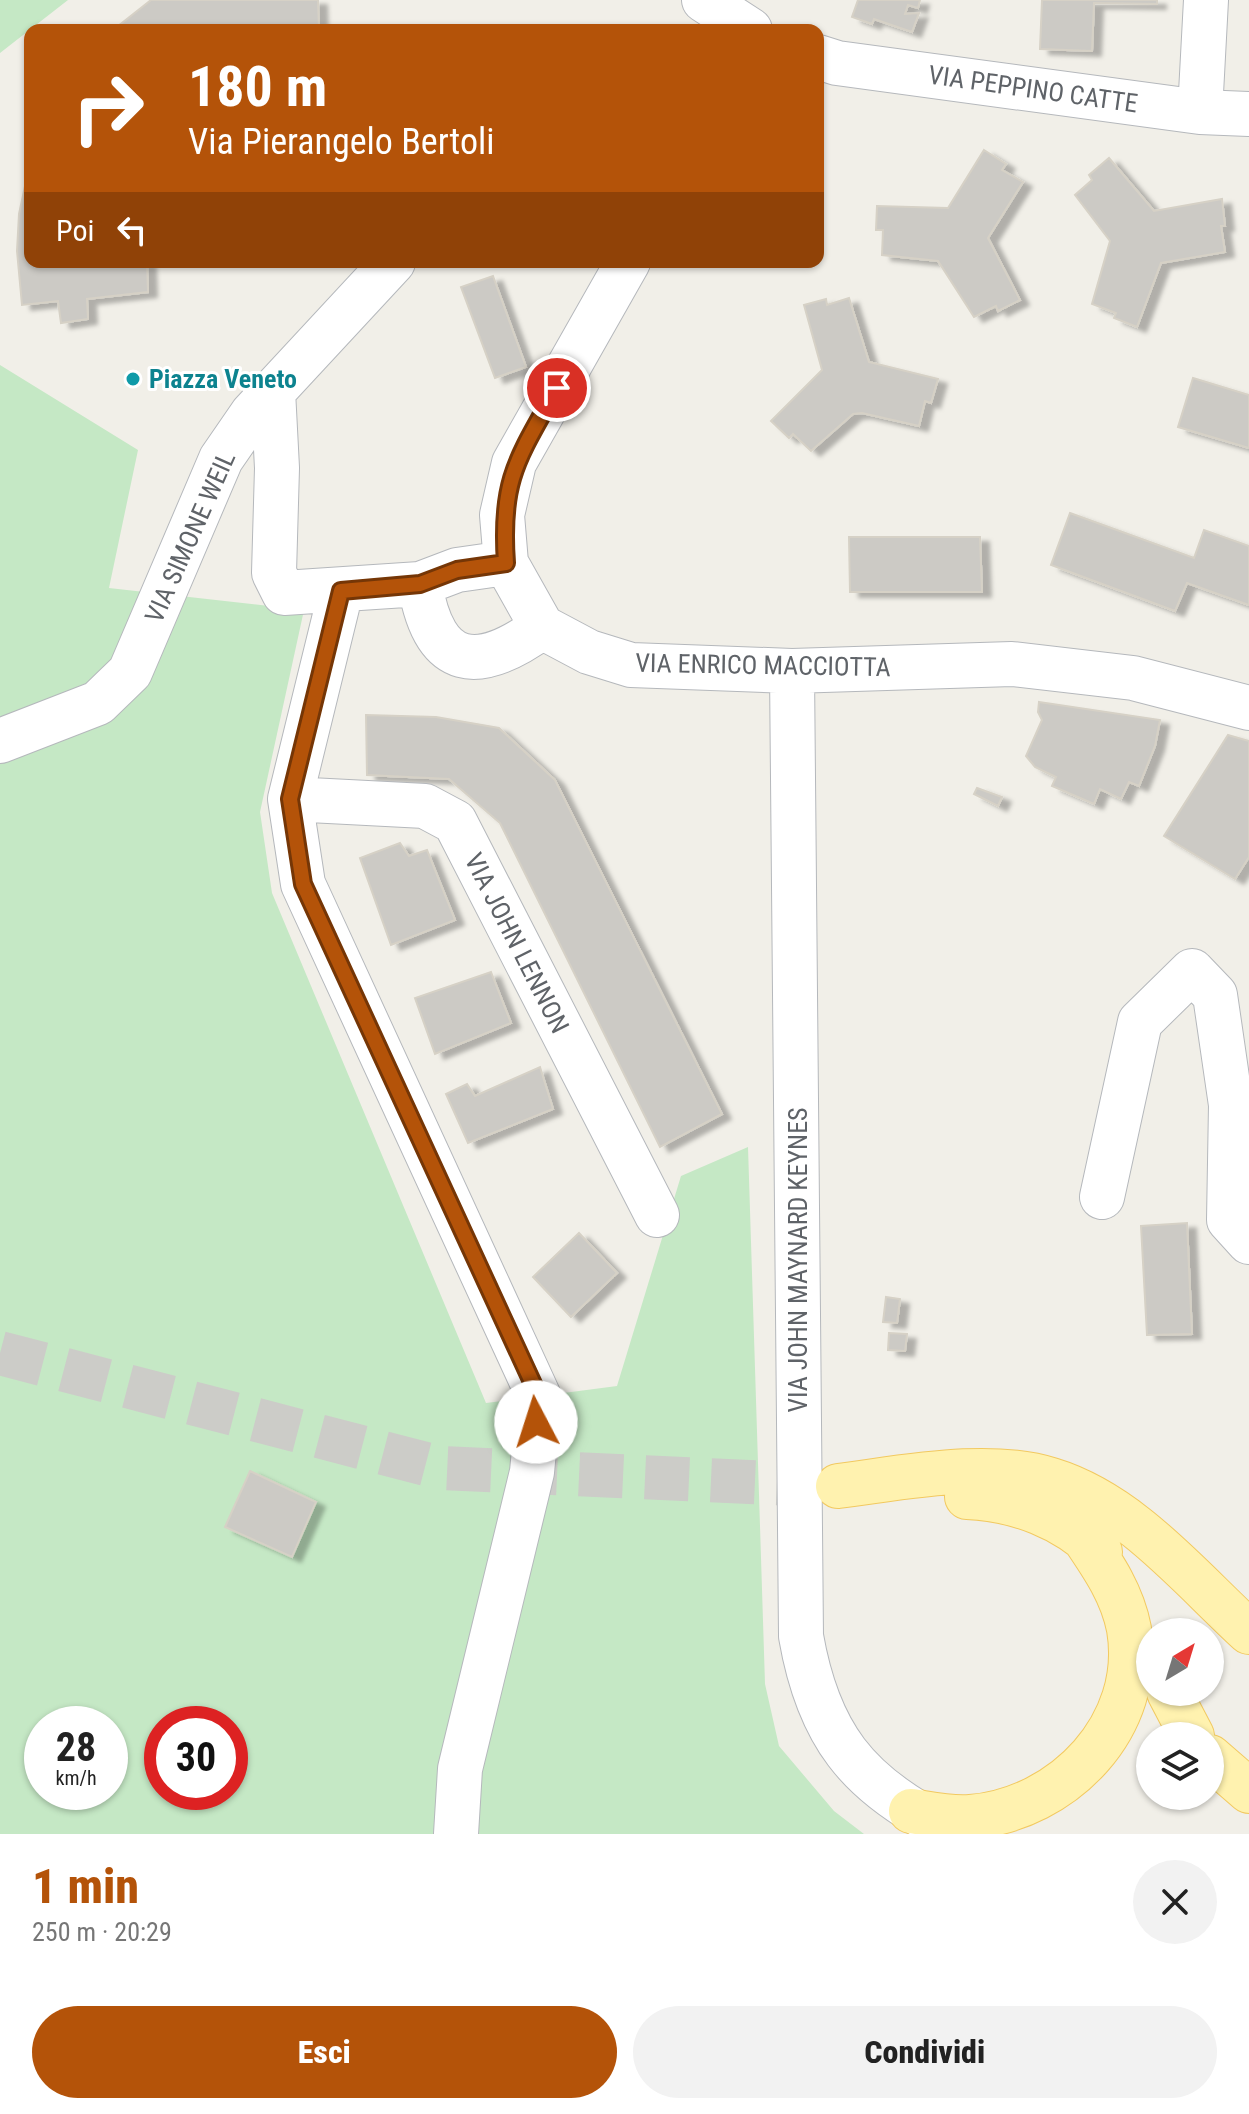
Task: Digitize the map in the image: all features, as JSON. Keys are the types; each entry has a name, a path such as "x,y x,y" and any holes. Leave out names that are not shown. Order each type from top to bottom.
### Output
{"main road":[{"path":"1140,1618 1131,1594 1111,1563 1080,1532 1030,1508 977,1497 838,1486 996,1472 1050,1479 1099,1500 1148,1539 1249,1632"},
{"path":"911,1811 972,1817 1012,1807 1047,1792 1073,1776 1108,1735 1128,1684 1129,1629 1111,1578 1080,1532"},
{"path":"1224,1769 1249,1791"}],"street":[{"path":"704,0 737,24"},
{"path":"1200,112 1206,0"},
{"name":"VIA PEPPINO CATTE","path":"824,59 1200,112 1249,114"},
{"name":"VIA SIMONE WEIL","path":"0,741 98,703 130,672 221,459 273,391 387,268"},
{"path":"420,584 430,627 444,644 460,653 474,657 499,655 542,627 506,563 502,515 514,463 625,268"},
{"path":"273,391 277,468 274,573 284,593 420,584 457,570 506,563"},
{"path":"341,591 290,799 303,884 539,1397 532,1472 460,1769 456,1834"},
{"name":"VIA ENRICO MACCIOTTA","path":"542,627 589,652 631,665 792,671 1012,664 1133,678 1249,708"},
{"name":"VIA JOHN MAYNARD KEYNES","path":"792,671 801,1636 816,1696 842,1747 865,1776 911,1811 963,1834"},
{"name":"VIA JOHN LENNON","path":"290,799 425,806 455,822 657,1215"},
{"path":"1102,1197 1140,1022 1192,971 1215,995 1231,1105 1229,1220 1249,1242"}],"green space":[{"path":"0,0 68,0 37,24 24,24 24,34 0,53"},
{"path":"0,365 138,450 109,588 304,610 260,812 272,893 486,1403 617,1386 681,1176 748,1147 765,1684 779,1746 834,1811 864,1834 0,1834"}],"building":[{"path":"151,0 318,0 319,24 121,24"},
{"path":"858,0 920,0 918,8 908,5 905,14 919,13 912,32 874,19 872,24 852,17"},
{"path":"1042,0 1157,0 1157,4 1094,3 1092,51 1040,49"},
{"path":"984,150 1006,164 1002,170 1023,182 988,238 1020,300 998,311 996,306 974,317 938,261 882,255 883,230 876,230 877,206 948,208"},
{"path":"1109,158 1154,211 1222,199 1225,226 1221,226 1225,252 1161,263 1137,327 1114,318 1116,313 1092,304 1110,241 1075,195 1092,180 1089,175"},
{"path":"24,191 24,268 147,268 148,292 87,299 88,319 61,323 58,301 22,305 17,251"},
{"path":"493,276 526,367 495,378 461,287"},
{"path":"849,298 869,362 938,379 931,403 925,401 919,426 862,413 853,414 811,451 793,434 789,438 771,421 822,370 804,305 826,299 827,305"},
{"path":"1193,378 1249,395 1249,448 1178,427"},
{"path":"1070,513 1194,558 1204,530 1249,546 1249,605 1187,583 1175,611 1051,565"},
{"path":"849,537 980,537 982,592 850,592"},
{"path":"1039,702 1160,720 1155,746 1139,786 1129,782 1121,799 1100,789 1094,804 1052,786 1056,777 1035,767 1026,756 1042,720 1038,712"},
{"path":"366,715 436,717 499,728 555,780 722,1114 660,1147 500,823 449,779 367,775"},
{"path":"1228,735 1249,741 1249,857 1235,879 1164,836"},
{"path":"977,788 1002,797 998,806 974,794"},
{"path":"400,843 409,856 427,850 455,920 391,945 360,858"},
{"path":"491,972 511,1023 435,1054 415,998"},
{"path":"540,1067 553,1109 468,1143 446,1094 467,1084 475,1096"},
{"path":"1187,1223 1192,1334 1147,1335 1141,1226"},
{"path":"579,1233 617,1273 571,1317 533,1277"},
{"path":"886,1297 900,1299 897,1323 883,1322"},
{"path":"889,1333 907,1334 905,1351 888,1350"},
{"path":"250,1471 316,1502 292,1557 225,1527"}],"tunnel":[{"path":"0,1353 441,1468 835,1486"}],"place":[{"name":"Piazza Veneto","path":"133,379"}],"route":[{"path":"536,1422 539,1397 303,884 290,799 341,591 420,584 457,570 506,563 502,515 514,463 557,388"}]}
